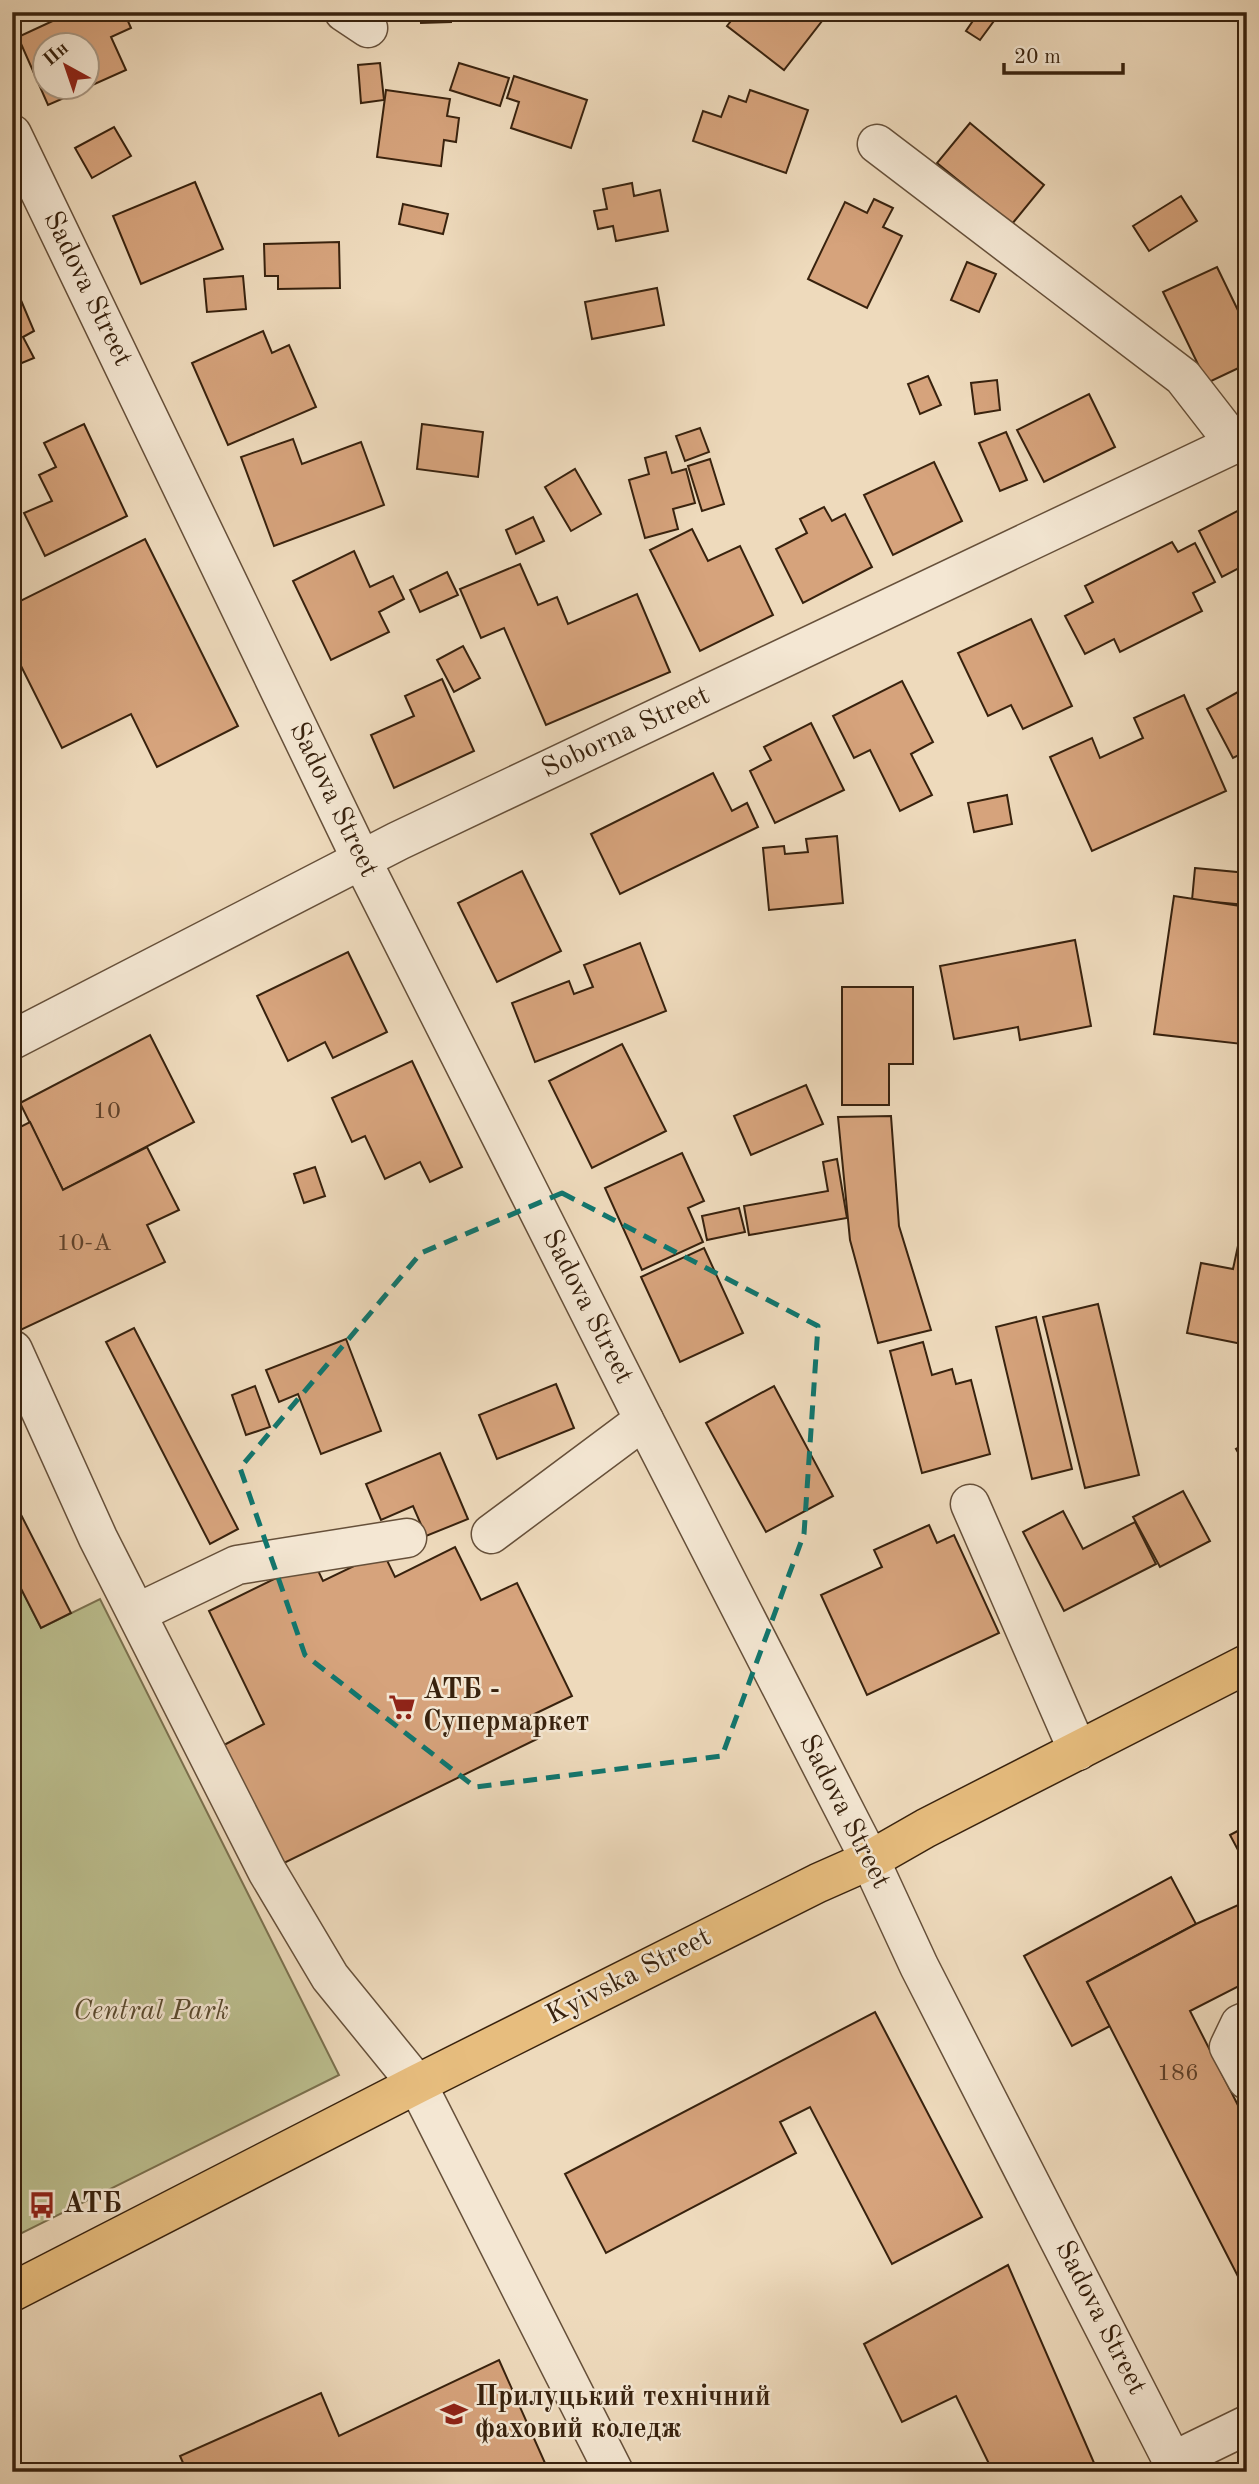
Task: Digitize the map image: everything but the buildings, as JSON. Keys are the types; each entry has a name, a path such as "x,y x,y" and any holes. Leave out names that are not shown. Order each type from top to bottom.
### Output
{"main road":[{"name":"Kyivska Street","path":"12,2292 417,2084 818,1883 870,1860 926,1828 1247,1664"}],"street":[{"name":"Sadova Street","path":"12,134 362,861 870,1860 919,1966 1175,2466"},
{"path":"877,144 1184,377 1241,441"},
{"name":"Soborna Street","path":"12,1041 398,841 1241,441"},
{"path":"13,1350 98,1538 267,1871 324,1966 417,2084 614,2472"},
{"path":"491,1534 644,1420"},
{"path":"970,1504 1078,1751"},
{"path":"136,1613 237,1565 407,1538"},
{"path":"1247,2021 1240,2024 1229,2047 1247,2080"},
{"path":"1175,2466 1247,2425"}],"highlighted area":[{"path":"562,1193 818,1326 804,1534 722,1756 475,1787 305,1655 240,1468 421,1253"}],"green space":[{"name":"Central Park","path":"12,1571 41,1628 100,1599 339,2075 12,2238"}],"place":[{"name":"АТБ - Супермаркет","path":"402,1707"},
{"name":"АТБ","path":"42,2205"},
{"name":"Прилуцький технічний фаховий коледж","path":"454,2414"}]}
